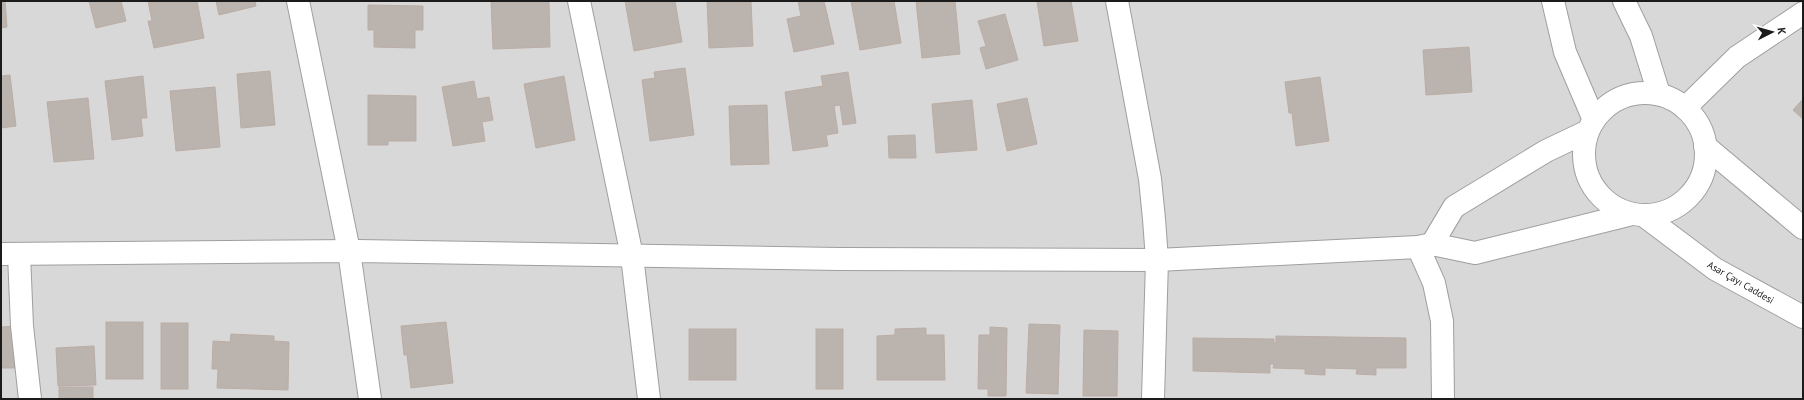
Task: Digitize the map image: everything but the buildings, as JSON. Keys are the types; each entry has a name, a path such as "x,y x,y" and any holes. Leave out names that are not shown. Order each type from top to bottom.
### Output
{"street":[{"path":"298,1 349,251 370,399"},
{"path":"579,1 632,256 650,399"},
{"path":"1117,1 1150,179 1157,260 1153,399"},
{"path":"1553,1 1565,52 1591,125"},
{"path":"1624,1 1641,36 1659,94"},
{"path":"1685,108 1737,57 1803,13"},
{"path":"30,399 22,326 10,254 349,251 839,259 1157,260 1424,246 1475,253 1637,215 1658,214 1673,209 1685,200 1695,189 1702,176 1706,161 1702,132 1695,118 1685,108 1672,99 1659,94 1644,93 1623,97 1604,108 1591,125 1584,146 1584,161 1588,176 1595,189 1605,200 1618,209 1637,215"},
{"path":"1424,246 1454,207 1591,125"},
{"path":"1705,146 1803,228"},
{"name":"Asar Çayı Caddesi","path":"1637,215 1715,269 1803,317"},
{"path":"1424,246 1442,321 1443,399"}],"shaded area":[{"path":"1,1 1803,1 1803,399 1,399"}]}
